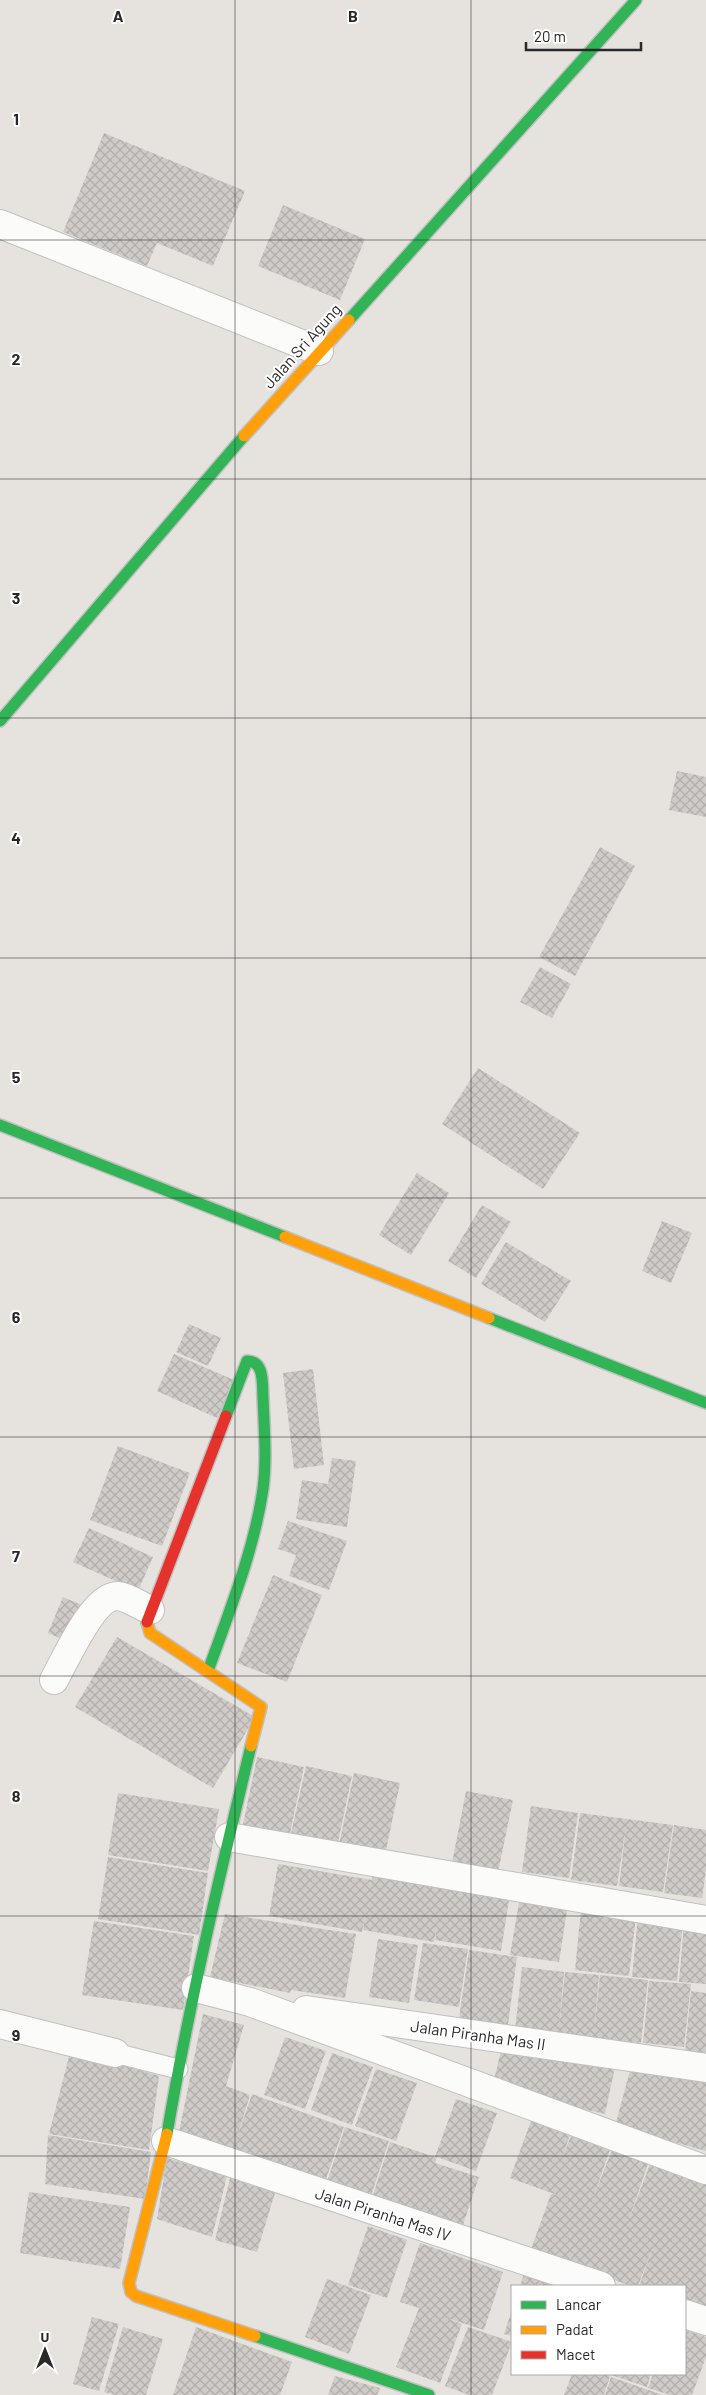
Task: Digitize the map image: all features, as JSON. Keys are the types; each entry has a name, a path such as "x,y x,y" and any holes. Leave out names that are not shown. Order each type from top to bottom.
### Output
{"street":[{"name":"Jalan Sri Agung","path":"0,721 218,465 636,0"},
{"path":"0,224 319,351"},
{"path":"0,1125 706,1404"},
{"path":"208,1671 246,1560 260,1504 264,1475 262,1375 258,1364 253,1361 247,1361 146,1620 147,1629 150,1633 261,1707 229,1837 178,2069 166,2141 129,2283 131,2292 146,2299 429,2395"},
{"path":"54,1680 98,1605 113,1597 120,1596 150,1610"},
{"path":"229,1837 706,1920"},
{"path":"196,1988 250,2002 706,2170"},
{"name":"Jalan Piranha Mas II","path":"250,2002 706,2068"},
{"path":"0,2024 115,2053"},
{"name":"Jalan Piranha Mas IV","path":"166,2141 598,2285"},
{"path":"686,2314 706,2321"}],"lane":[{"path":"115,2053 178,2069"}],"building":[{"path":"104,133 245,191 213,266 157,243 147,266 63,232"},
{"path":"283,205 365,239 340,300 258,266"},
{"path":"677,771 706,777 706,817 669,810"},
{"path":"600,847 635,866 575,976 539,957"},
{"path":"540,967 571,984 552,1018 520,1002"},
{"path":"478,1068 580,1133 543,1189 442,1124"},
{"path":"417,1173 449,1193 411,1255 379,1235"},
{"path":"482,1205 511,1222 476,1278 448,1261"},
{"path":"662,1221 692,1233 671,1283 642,1271"},
{"path":"506,1242 571,1281 545,1322 481,1284"},
{"path":"189,1324 221,1338 208,1366 176,1352"},
{"path":"174,1354 234,1380 217,1418 157,1391"},
{"path":"313,1369 324,1465 294,1469 283,1373"},
{"path":"118,1446 190,1473 162,1546 90,1520"},
{"path":"332,1458 356,1461 347,1527 296,1519 302,1480 328,1484"},
{"path":"288,1521 347,1541 329,1590 289,1576 296,1555 278,1549"},
{"path":"89,1528 153,1557 138,1591 73,1562"},
{"path":"273,1575 322,1595 287,1682 237,1663"},
{"path":"63,1597 89,1608 74,1644 48,1633"},
{"path":"117,1637 255,1717 213,1788 75,1707"},
{"path":"257,1757 304,1767 289,1838 242,1829"},
{"path":"306,1766 352,1776 337,1847 290,1838"},
{"path":"354,1773 400,1783 385,1855 339,1845"},
{"path":"466,1791 513,1800 498,1872 452,1863"},
{"path":"118,1793 219,1809 208,1871 108,1855"},
{"path":"531,1806 578,1813 569,1878 522,1872"},
{"path":"580,1813 673,1825 663,1892 619,1886 626,1827 617,1886 571,1880"},
{"path":"674,1825 706,1830 706,1870 702,1898 664,1893"},
{"path":"108,1857 208,1873 199,1935 98,1919"},
{"path":"278,1864 372,1880 373,1871 510,1894 501,1951 435,1940 438,1920 434,1942 363,1930 366,1911 362,1932 269,1916"},
{"path":"520,1897 568,1904 559,1962 510,1955"},
{"path":"581,1910 636,1916 629,1976 575,1970"},
{"path":"225,1914 356,1934 345,1998 291,1990 290,1993 210,1977"},
{"path":"638,1916 683,1921 677,1981 632,1977"},
{"path":"94,1921 194,1936 183,2010 82,1995"},
{"path":"684,1924 706,1926 706,1984 679,1982"},
{"path":"378,1939 418,1945 409,2003 369,1997"},
{"path":"423,1943 468,1949 459,2007 414,2000"},
{"path":"469,1950 517,1957 508,2025 459,2018"},
{"path":"522,1967 564,1972 559,2029 565,1972 599,1975 594,2032 600,1975 648,1980 641,2043 515,2030"},
{"path":"649,1981 691,1984 684,2047 643,2043"},
{"path":"691,1991 706,1993 706,2053 685,2051"},
{"path":"203,2014 244,2025 226,2086 250,2095 237,2137 252,2094 344,2127 324,2185 178,2137"},
{"path":"285,2037 326,2051 305,2109 264,2095"},
{"path":"503,2042 615,2067 605,2114 492,2089"},
{"path":"71,2049 159,2076 149,2150 49,2134"},
{"path":"332,2053 373,2067 352,2125 311,2110"},
{"path":"632,2063 706,2083 706,2151 615,2126"},
{"path":"376,2069 417,2083 396,2141 355,2126"},
{"path":"456,2099 497,2113 476,2171 437,2157 435,2163 479,2177 459,2237 371,2201 390,2142 435,2157"},
{"path":"531,2121 570,2135 562,2158 571,2136 610,2150 593,2198 612,2150 648,2164 628,2222 650,2164 706,2184 706,2313 686,2305 686,2285 639,2285 655,2242 638,2285 628,2285 569,2264 577,2241 569,2263 531,2249 551,2194 557,2195 510,2178"},
{"path":"345,2127 389,2141 370,2199 326,2185"},
{"path":"48,2135 151,2152 145,2199 45,2184"},
{"path":"167,2158 227,2176 212,2237 157,2219"},
{"path":"230,2178 275,2193 257,2252 215,2240"},
{"path":"29,2192 130,2207 120,2269 20,2253"},
{"path":"368,2226 407,2240 387,2298 348,2285"},
{"path":"420,2243 503,2272 484,2330 447,2318 462,2324 440,2383 396,2367 419,2308 400,2302"},
{"path":"524,2274 555,2285 520,2285"},
{"path":"327,2279 371,2295 349,2354 305,2337"},
{"path":"511,2313 511,2336 504,2334"},
{"path":"92,2317 119,2324 99,2391 73,2384"},
{"path":"123,2327 163,2339 146,2395 116,2395 104,2392"},
{"path":"196,2327 292,2362 280,2395 173,2395"},
{"path":"468,2327 511,2342 492,2395 469,2395 445,2386"},
{"path":"686,2330 706,2337 706,2357 692,2395 670,2395 648,2388 653,2375 686,2375"},
{"path":"572,2375 610,2376 604,2395 564,2395"},
{"path":"611,2375 651,2375 647,2387"},
{"path":"335,2376 380,2388 377,2395 328,2395"},
{"path":"611,2377 663,2395 605,2395"}],"traffic: fast":[{"path":"349,320 636,0"},
{"path":"0,721 244,436"},
{"path":"0,1125 285,1237"},
{"path":"489,1318 706,1403"},
{"path":"208,1671 254,1535 263,1489 265,1454 262,1380 260,1369 253,1362 247,1361 226,1416"},
{"path":"167,2134 195,1988 251,1746"},
{"path":"255,2336 429,2395"}],"traffic: slow":[{"path":"244,436 349,320"},
{"path":"285,1237 489,1318"},
{"path":"147,1622 150,1633 261,1707 251,1746"},
{"path":"167,2134 129,2283 131,2292 136,2296 255,2336"}],"traffic: jam":[{"path":"147,1622 226,1416"}]}
